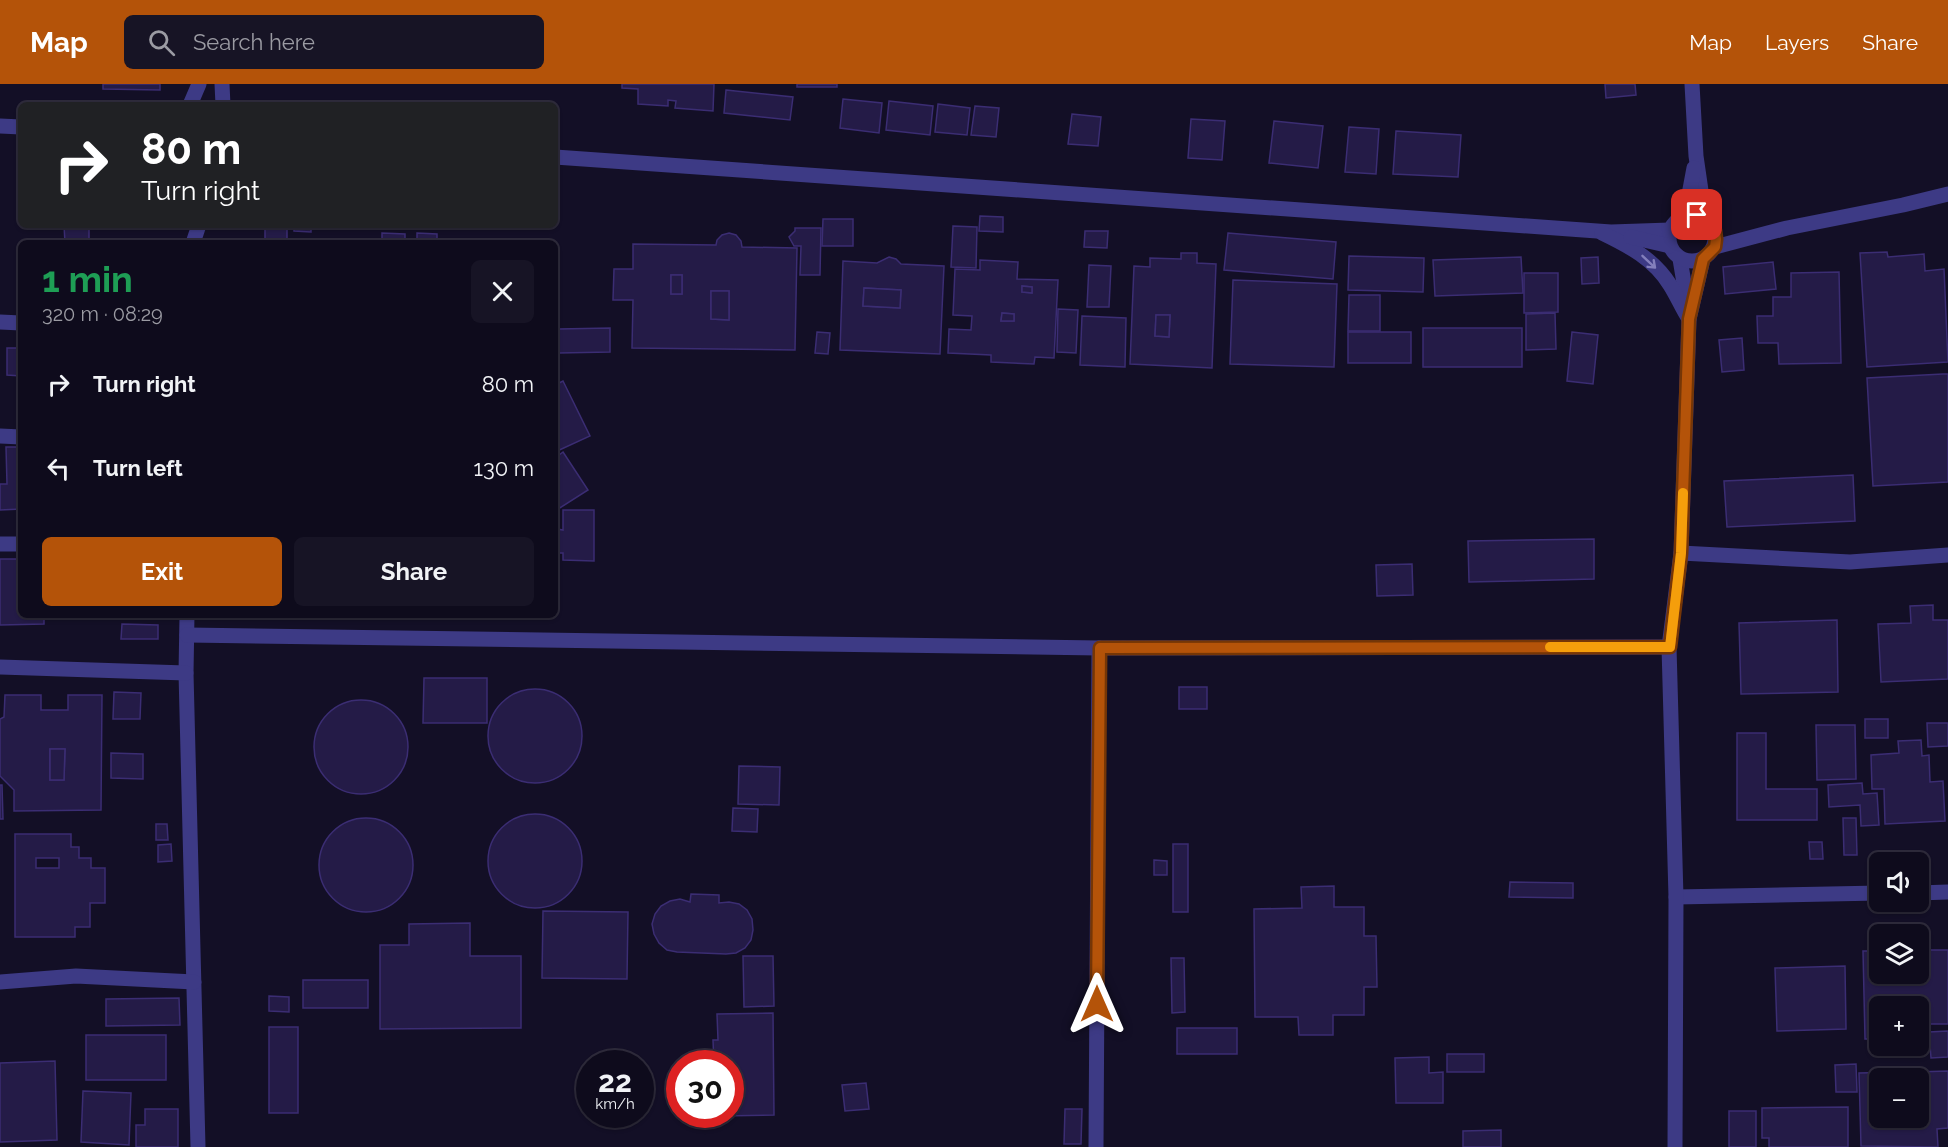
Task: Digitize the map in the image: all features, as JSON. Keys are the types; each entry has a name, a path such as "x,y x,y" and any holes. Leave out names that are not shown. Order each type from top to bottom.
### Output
{"street":[{"path":"191,102 199,84"},
{"path":"222,84 223,102"},
{"path":"1692,84 1696,156 1705,218 1715,231 1715,247"},
{"path":"0,126 18,127"},
{"path":"1685,216 1696,156"},
{"path":"558,157 1605,232 1670,230"},
{"path":"1680,259 1696,262 1703,259 1715,247 1761,234 1948,194"},
{"path":"1675,1147 1676,897 1670,647 1681,553 1689,316 1680,259 1670,246 1669,238 1670,230 1675,222 1685,216 1697,215 1705,218"},
{"path":"1715,231 1761,234"},
{"path":"1605,232 1670,246"},
{"path":"1605,232 1638,251 1658,270 1689,316"},
{"path":"1689,316 1703,259"},
{"path":"0,322 18,323"},
{"path":"0,436 18,437"},
{"path":"0,544 18,543"},
{"path":"1681,553 1850,562 1948,555"},
{"path":"187,618 186,673 198,1147"},
{"path":"187,635 1100,648 1670,647"},
{"path":"1096,1147 1100,648"},
{"path":"0,667 186,673"},
{"path":"1929,892 1948,892"},
{"path":"1676,897 1869,893"},
{"path":"0,982 76,976 194,982"}],"building":[{"path":"103,84 160,84 160,90 103,89"},
{"path":"622,84 714,84 713,111 675,108 676,101 668,100 668,106 638,104 638,89 622,88"},
{"path":"797,84 837,84 837,87 797,87"},
{"path":"1605,84 1635,84 1636,95 1606,98"},
{"path":"726,90 793,97 790,120 724,113"},
{"path":"843,99 882,103 879,133 840,128"},
{"path":"889,101 933,106 930,135 886,130"},
{"path":"938,104 970,108 967,135 935,132"},
{"path":"975,106 999,108 996,137 971,135"},
{"path":"1072,114 1101,117 1098,146 1068,144"},
{"path":"1191,119 1225,121 1222,160 1188,158"},
{"path":"1274,121 1323,126 1318,168 1269,163"},
{"path":"1349,127 1379,129 1376,174 1345,172"},
{"path":"1396,131 1461,135 1458,177 1393,174"},
{"path":"980,216 1003,217 1003,232 979,231"},
{"path":"823,219 853,219 853,246 822,246"},
{"path":"953,226 977,227 976,268 951,267"},
{"path":"64,228 89,228 89,240 65,240"},
{"path":"265,228 287,228 287,240 265,240"},
{"path":"294,228 311,228 311,232 294,231"},
{"path":"795,228 821,228 820,275 800,275 801,246 794,246 789,237"},
{"path":"1085,231 1108,231 1107,248 1084,247"},
{"path":"382,233 405,234 405,240 382,240"},
{"path":"417,233 437,234 437,240 417,240"},
{"path":"729,233 736,235 742,247 797,248 795,350 632,348 633,300 613,300 614,269 633,269 633,244 716,245 722,235","holes":["671,275 682,275 682,294 671,294","711,291 729,291 729,320 711,319"]},
{"path":"1228,233 1336,242 1333,279 1224,270"},
{"path":"1887,252 1888,257 1924,254 1925,271 1944,269 1948,362 1867,367 1860,253"},
{"path":"1181,253 1197,253 1197,263 1216,264 1212,368 1130,364 1134,266 1150,267 1150,258 1181,259","holes":["1156,315 1170,315 1169,337 1155,336"]},
{"path":"1349,256 1424,258 1423,292 1348,290"},
{"path":"889,257 901,264 944,266 940,354 840,350 843,261 877,263","holes":["864,288 901,290 900,308 863,306"]},
{"path":"1521,257 1523,293 1435,296 1433,260"},
{"path":"1598,257 1599,283 1582,284 1581,258"},
{"path":"980,260 1018,262 1017,279 1058,280 1054,358 1035,357 1034,364 991,362 991,355 948,353 949,329 971,330 972,316 953,315 955,269 980,270","holes":["1022,286 1032,287 1032,293 1022,292","1002,313 1014,314 1014,321 1001,321"]},
{"path":"1773,262 1776,289 1725,294 1723,267"},
{"path":"1089,265 1111,266 1109,307 1087,307"},
{"path":"1839,272 1841,363 1779,364 1778,343 1758,343 1757,316 1773,316 1773,297 1791,297 1791,273"},
{"path":"1524,273 1558,273 1558,312 1524,313"},
{"path":"671,275 682,275 682,294 671,294"},
{"path":"1233,280 1337,284 1334,367 1230,364"},
{"path":"1022,286 1032,287 1032,293 1022,292"},
{"path":"864,288 901,290 900,308 863,306"},
{"path":"711,291 729,291 729,320 711,319"},
{"path":"1349,295 1380,295 1380,331 1348,331"},
{"path":"1058,309 1078,310 1076,353 1057,352"},
{"path":"1002,313 1014,314 1014,321 1001,321"},
{"path":"1555,313 1556,349 1526,350 1526,314"},
{"path":"1156,315 1170,315 1169,337 1155,336"},
{"path":"1082,316 1126,318 1125,367 1080,365"},
{"path":"610,328 610,352 559,353 559,329"},
{"path":"1423,328 1522,328 1522,367 1423,367"},
{"path":"817,332 830,333 828,354 815,353"},
{"path":"1348,332 1411,332 1411,363 1348,363"},
{"path":"1572,332 1598,335 1593,384 1567,381"},
{"path":"1742,338 1744,370 1722,372 1719,340"},
{"path":"7,348 18,348 18,376 7,375"},
{"path":"1948,374 1948,482 1873,486 1867,378"},
{"path":"563,381 590,436 558,451 558,384"},
{"path":"6,447 18,447 18,509 0,510 0,484 7,484"},
{"path":"563,452 588,490 558,509 558,456"},
{"path":"1853,475 1855,521 1727,527 1724,481"},
{"path":"563,510 594,510 594,561 563,560 563,553 558,553 558,529 563,530"},
{"path":"1594,539 1594,579 1469,582 1468,541"},
{"path":"0,559 18,559 18,618 44,618 44,624 0,625"},
{"path":"1412,564 1413,595 1377,596 1376,565"},
{"path":"1933,605 1933,620 1948,620 1948,679 1881,682 1878,624 1911,623 1910,606"},
{"path":"1837,620 1838,692 1741,694 1739,623"},
{"path":"122,624 158,625 158,639 121,639"},
{"path":"424,678 487,678 487,723 423,723"},
{"path":"1179,687 1207,687 1207,709 1179,709"},
{"path":"535,689 553,692 568,703 579,718 582,736 579,754 568,769 553,780 535,783 517,780 502,769 491,754 488,736 491,718 502,703 517,692"},
{"path":"114,692 141,693 140,719 113,719"},
{"path":"5,695 41,695 41,710 68,710 68,695 102,695 101,810 14,811 14,790 0,776 0,719 4,717","holes":["50,749 65,749 64,780 50,780"]},
{"path":"361,700 379,703 394,714 405,729 408,747 405,765 394,780 379,791 361,794 343,791 328,780 317,765 314,747 317,729 328,714 343,703"},
{"path":"1865,719 1888,719 1888,738 1865,738"},
{"path":"1927,723 1948,723 1948,746 1928,747"},
{"path":"1816,725 1855,725 1856,779 1817,780"},
{"path":"1737,733 1766,733 1766,789 1817,789 1817,820 1737,820"},
{"path":"1921,740 1922,756 1929,755 1930,782 1943,781 1945,821 1885,824 1884,789 1872,789 1871,755 1899,753 1898,741"},
{"path":"50,749 65,749 64,780 50,780"},
{"path":"111,753 143,754 143,779 111,778"},
{"path":"739,766 780,767 779,805 738,804"},
{"path":"1862,783 1863,794 1877,793 1879,825 1861,826 1860,805 1829,807 1828,785"},
{"path":"0,785 2,785 3,819 0,819"},
{"path":"733,808 758,809 757,832 732,831"},
{"path":"535,814 553,817 568,828 579,843 582,861 579,879 568,894 553,905 535,908 517,905 502,894 491,879 488,861 491,843 502,828 517,817"},
{"path":"366,818 384,821 399,832 410,847 413,865 410,883 399,898 384,909 366,912 348,909 333,898 322,883 319,865 322,847 333,832 348,821"},
{"path":"1843,818 1856,818 1857,855 1844,855"},
{"path":"156,824 167,824 168,840 156,840"},
{"path":"15,834 71,834 71,847 79,847 79,858 91,858 91,868 105,868 105,903 90,903 90,927 75,927 75,937 15,937","holes":["36,858 59,858 59,868 36,868"]},
{"path":"1809,842 1822,842 1823,859 1810,859"},
{"path":"171,844 172,861 158,862 158,845"},
{"path":"1173,844 1188,844 1188,912 1173,912"},
{"path":"1154,860 1167,861 1167,875 1154,875"},
{"path":"1510,882 1573,883 1573,898 1509,897"},
{"path":"1334,886 1334,907 1364,907 1364,936 1376,936 1377,987 1364,987 1364,1015 1333,1015 1333,1035 1299,1035 1298,1017 1255,1017 1254,909 1302,908 1301,887"},
{"path":"691,894 719,895 719,903 739,904 747,910 752,919 753,930 751,940 745,948 736,953 726,954 677,952 667,950 659,943 652,924 655,914 661,906 670,901 680,899 690,902"},
{"path":"543,911 628,912 627,979 542,978"},
{"path":"470,923 470,956 521,956 521,1028 380,1029 380,945 409,945 409,924"},
{"path":"1929,950 1948,950 1948,1024 1929,1024 1929,996 1869,996 1869,1039 1865,1039 1863,951 1869,951 1869,984 1929,984"},
{"path":"743,956 773,956 774,1006 744,1007"},
{"path":"1171,958 1184,958 1185,1012 1172,1013"},
{"path":"1845,966 1846,1029 1777,1031 1775,968"},
{"path":"303,980 368,980 368,1008 303,1008"},
{"path":"269,996 289,997 289,1012 269,1011"},
{"path":"179,998 180,1025 106,1026 106,999"},
{"path":"773,1013 774,1115 744,1116 744,1050 713,1050 713,1040 718,1040 717,1014"},
{"path":"269,1027 298,1027 298,1113 269,1113"},
{"path":"1177,1028 1237,1028 1237,1054 1177,1054"},
{"path":"1948,1031 1948,1057 1931,1058 1929,1032"},
{"path":"86,1035 166,1035 166,1080 86,1080"},
{"path":"1447,1054 1484,1054 1484,1072 1447,1072"},
{"path":"1429,1057 1429,1073 1443,1072 1443,1103 1396,1103 1395,1058"},
{"path":"55,1061 57,1140 0,1142 0,1063"},
{"path":"1856,1064 1857,1092 1836,1092 1835,1065"},
{"path":"1948,1071 1948,1128 1937,1129 1938,1147 1861,1146 1859,1073 1869,1073 1869,1128 1929,1128 1929,1072"},
{"path":"866,1083 869,1109 845,1111 842,1085"},
{"path":"83,1091 131,1093 129,1145 81,1142"},
{"path":"1848,1107 1848,1147 1769,1147 1769,1138 1762,1138 1762,1108"},
{"path":"145,1109 178,1109 178,1147 136,1147 136,1125 145,1125"},
{"path":"1065,1109 1082,1109 1081,1144 1064,1144"},
{"path":"1729,1111 1756,1111 1756,1147 1729,1147"},
{"path":"1501,1130 1501,1147 1463,1147 1463,1131"}],"slow traffic":[{"path":"1550,647 1670,647 1681,553 1683,493"}],"route":[{"path":"1097,1004 1100,648 1670,647 1681,553 1689,313 1703,259 1715,247 1716,239 1711,224 1705,218 1697,215"}]}
